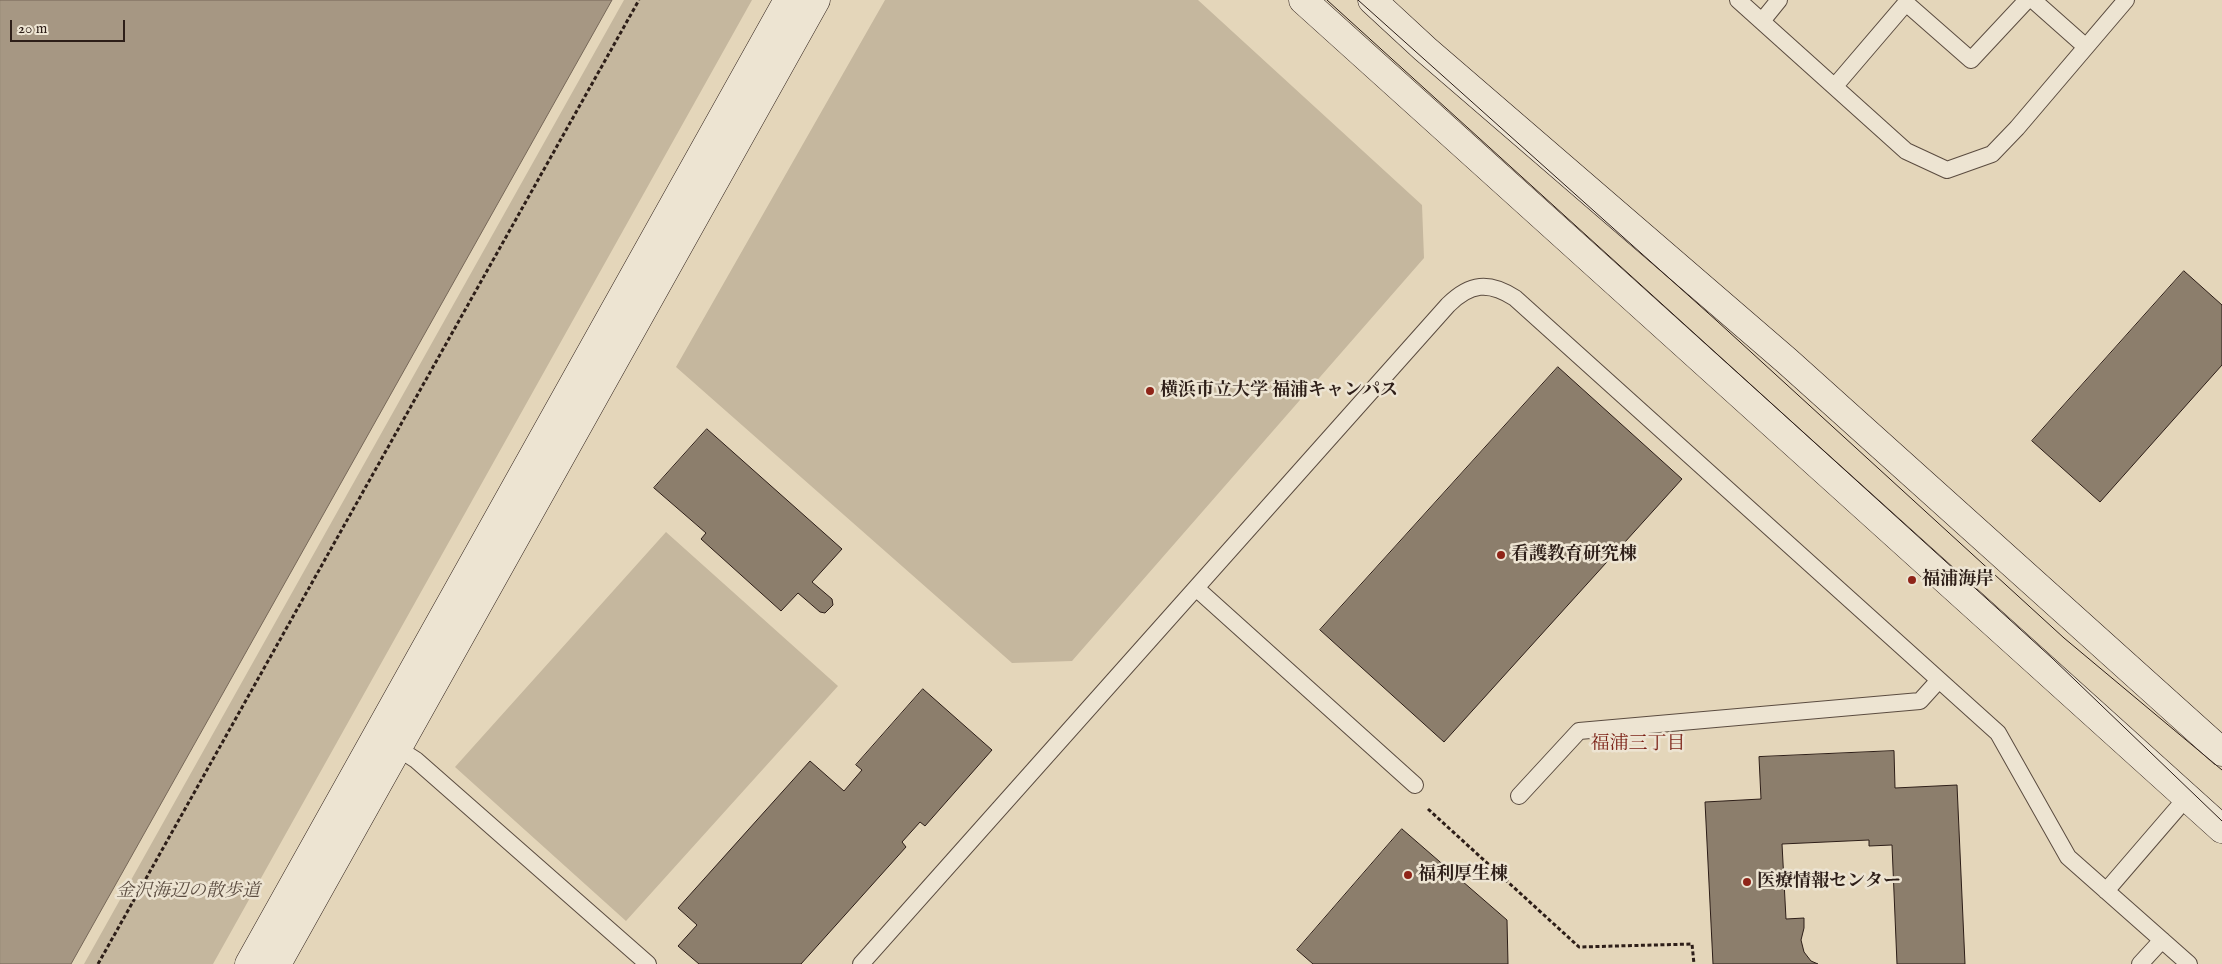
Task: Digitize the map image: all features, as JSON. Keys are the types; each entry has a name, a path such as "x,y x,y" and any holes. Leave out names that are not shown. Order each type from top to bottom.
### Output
{"street":[{"path":"277,964 387,742 788,0"},
{"path":"249,964 387,742 816,0"},
{"path":"1303,0 2222,829"},
{"path":"1372,0 1425,49 1787,361 2222,752"}],"lane":[{"path":"1738,0 1906,151 1947,170 1992,154 2017,128 2126,0"},
{"path":"1762,21 1779,0"},
{"path":"1835,86 1906,3 1971,60 2027,0"},
{"path":"2033,0 2086,46"},
{"path":"861,964 1453,300 1468,290 1493,286 1515,298 1998,733 2068,857 2189,964"},
{"path":"1196,588 1415,785"},
{"path":"1520,796 1579,731 1920,701 1939,680"},
{"path":"387,742 416,760 648,964"},
{"path":"2106,891 2186,797"},
{"path":"2140,964 2162,940"}],"path":[{"path":"98,964 640,0"},
{"path":"1415,785 1422,804 1579,948 1692,944 1694,964"}],"green space":[{"name":"金沢海辺の散歩道","path":"624,0 752,0 213,964 84,964"},
{"path":"885,0 1198,0 1422,205 1424,258 1072,661 1012,663 676,367"},
{"path":"666,532 838,686 626,921 455,767"}],"shaded area":[{"path":"0,0 612,0 71,964 0,964"}],"building":[{"path":"2184,271 2222,305 2222,365 2100,502 2032,441"},
{"name":"看護教育研究棟","path":"1558,367 1682,479 1444,742 1320,630"},
{"path":"707,429 842,549 812,582 832,599 833,605 825,613 820,612 798,593 781,611 701,539 706,533 654,488"},
{"path":"923,689 992,750 925,826 920,822 902,842 906,847 801,964 699,964 678,946 697,925 678,908 810,761 844,791 862,770 856,765"},
{"name":"医療情報センター","path":"1894,751 1895,788 1957,785 1965,964 1897,964 1892,845 1869,846 1869,840 1782,844 1786,919 1804,918 1801,940 1804,952 1811,961 1818,964 1713,964 1705,802 1761,799 1759,757"},
{"name":"福利厚生棟","path":"1402,829 1507,920 1508,964 1313,964 1297,950"}],"tram line":[{"path":"1327,0 2052,658 2222,821"},
{"path":"1358,0 1717,321 2064,638 2222,770"}],"place":[{"name":"横浜市立大学 福浦キャンパス","path":"1150,391"},
{"name":"看護教育研究棟","path":"1501,555"},
{"name":"福浦海岸","path":"1912,580"},
{"name":"福利厚生棟","path":"1408,875"},
{"name":"医療情報センター","path":"1747,882"}],"district":[{"name":"福浦三丁目","path":"1638,745"}]}
